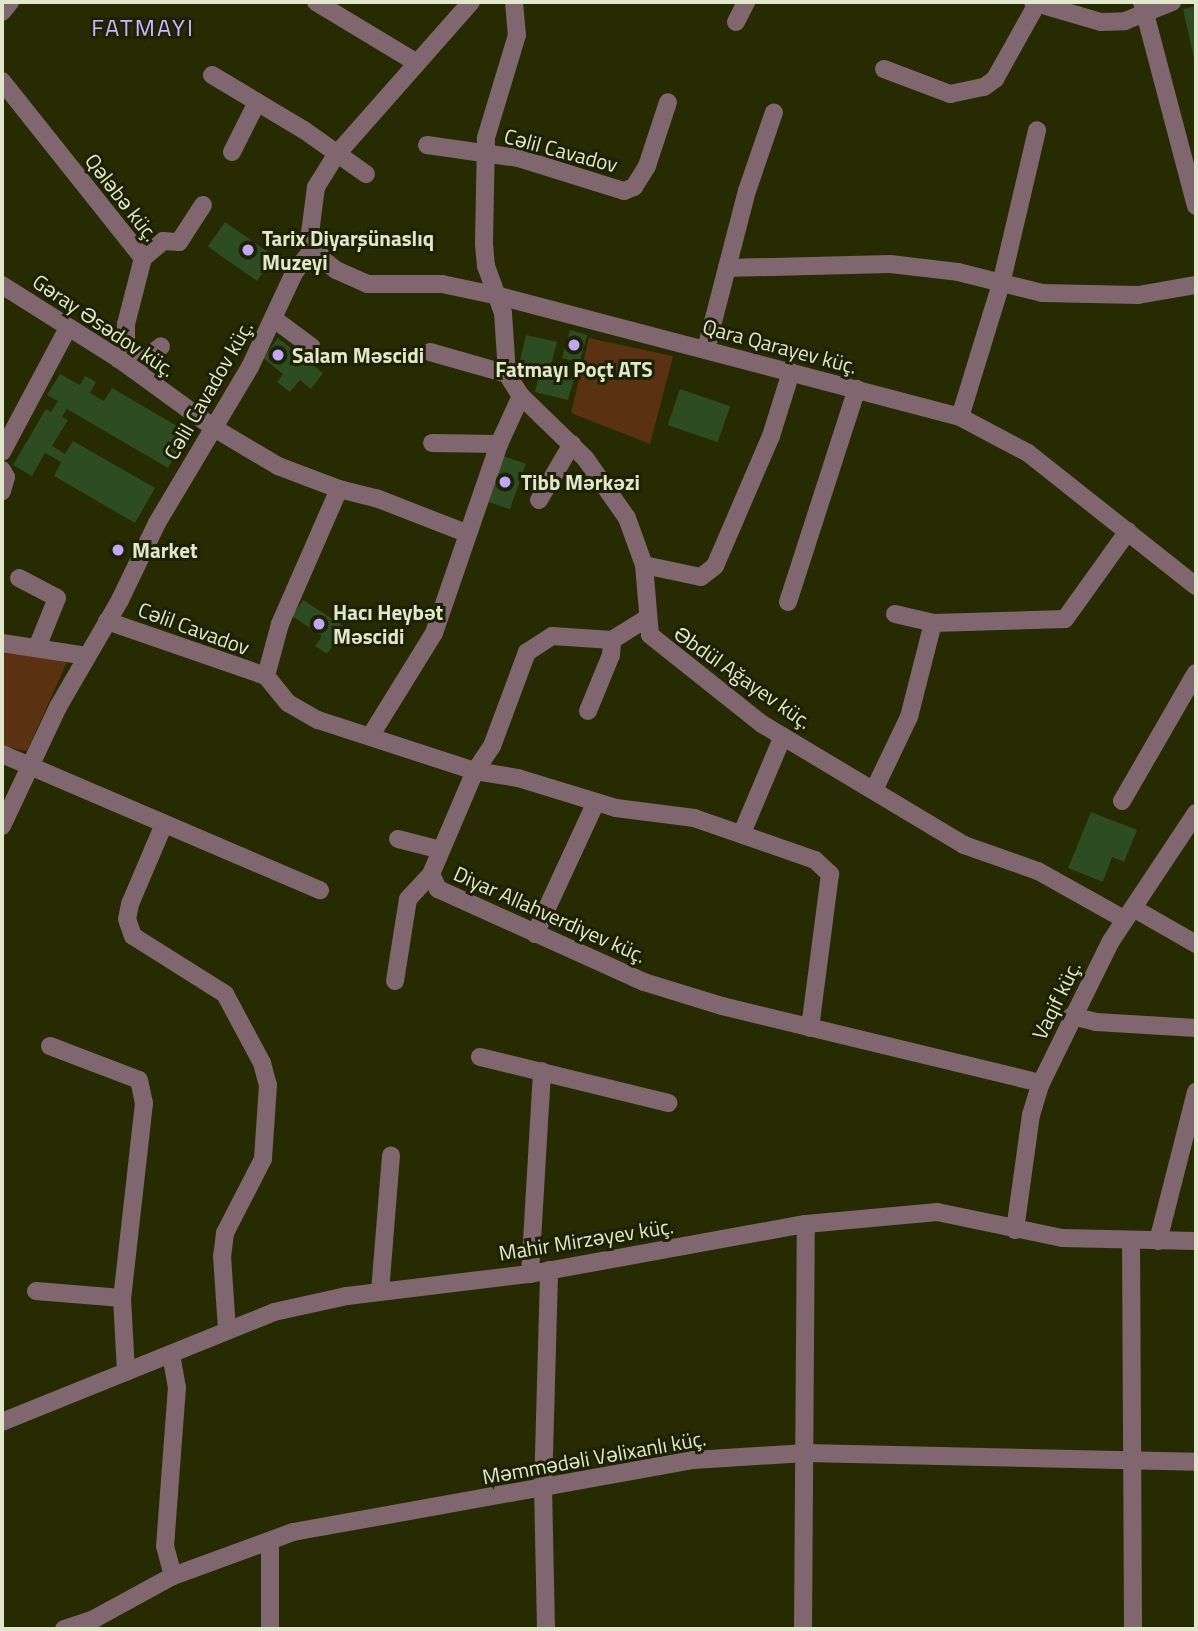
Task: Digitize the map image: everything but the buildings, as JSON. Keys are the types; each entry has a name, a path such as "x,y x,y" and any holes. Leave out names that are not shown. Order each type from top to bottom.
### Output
{"street":[{"path":"2,12 10,2"},
{"path":"316,2 417,63"},
{"path":"314,247 310,233 311,204 336,155 471,2"},
{"name":"Əbdül Ağayev küç.","path":"514,2 517,35 492,115 486,153 486,266 499,296 507,374 522,396 572,444 627,518 643,565 646,619 656,644 783,736 964,845 1038,871 1196,944"},
{"path":"736,22 746,2"},
{"path":"884,69 950,94 984,87 995,79 1035,3 1101,22 1172,2"},
{"path":"1143,8 1196,206"},
{"path":"212,75 366,174"},
{"name":"Qələbə küç.","path":"2,81 143,258 126,324 126,364"},
{"path":"232,152 257,102"},
{"name":"Cəlil Cavadov","path":"427,145 544,164 624,191 635,187 647,166 668,102"},
{"path":"706,349 727,268 774,112"},
{"path":"960,417 1001,284 1037,130"},
{"path":"143,258 163,241 179,242 203,205"},
{"name":"Qara Qarayev küç.","path":"314,247 336,270 367,284 442,284 499,296 960,417 1028,453 1196,586"},
{"name":"Cəlil Cavadov küç.","path":"2,826 31,762 157,523 214,428 274,319 294,273 314,247"},
{"path":"727,268 890,264 958,272 1042,293 1138,295 1196,285"},
{"name":"Gəray Əsədov küç.","path":"2,285 126,364 214,428"},
{"path":"274,319 312,347"},
{"path":"2,452 68,328"},
{"path":"126,364 161,346"},
{"path":"430,352 507,374"},
{"path":"643,565 701,577 715,566 762,460 791,372"},
{"path":"788,602 857,389"},
{"path":"371,736 429,643 499,444 522,396"},
{"path":"214,428 278,466 339,489 376,498 466,533"},
{"path":"432,443 499,444"},
{"path":"539,500 572,444"},
{"path":"2,470 6,477 2,491"},
{"path":"339,489 280,624 266,676 288,703 318,720 475,771 518,778 596,802 694,818 815,860 830,874 810,1028"},
{"path":"895,614 933,623 1065,619 1128,531"},
{"path":"19,578 57,598 38,645"},
{"path":"588,711 611,655 612,640 646,619"},
{"name":"Cəlil Cavadov","path":"107,621 266,676"},
{"path":"874,790 909,717 933,623"},
{"name":"Diyar Allahverdiyev küç.","path":"612,640 552,636 527,652 492,746 475,771 431,874 438,890 644,982 810,1028 1041,1083"},
{"path":"2,643 38,645 88,656"},
{"path":"1122,801 1196,673"},
{"path":"742,833 783,736"},
{"path":"2,754 31,762 164,824 320,890"},
{"path":"535,934 596,802"},
{"name":"Vaqif küç.","path":"1015,1230 1031,1115 1041,1083 1072,1016 1129,914 1196,813"},
{"path":"164,824 130,904 127,919 133,936 226,994 262,1063 268,1085 263,1159 225,1233 222,1256 227,1329"},
{"path":"398,839 441,850"},
{"path":"395,981 408,899 431,874"},
{"path":"1072,1016 1096,1022 1196,1028"},
{"path":"50,1046 139,1080 144,1103 122,1297 126,1372"},
{"path":"480,1057 668,1103"},
{"path":"530,1273 541,1071"},
{"path":"1158,1241 1196,1092"},
{"path":"380,1292 391,1155"},
{"name":"Mahir Mirzəyev küç.","path":"2,1422 274,1312 380,1292 549,1270 806,1224 937,1212 966,1215 1015,1230 1062,1238 1196,1241"},
{"path":"803,1629 806,1224"},
{"path":"1131,1240 1135,1459 1133,1629"},
{"path":"546,1629 543,1490 549,1270"},
{"path":"36,1291 122,1297"},
{"path":"171,1354 177,1387 165,1546 173,1576"},
{"name":"Məmmədəli Vəlixanlı küç.","path":"64,1629 94,1619 173,1576 270,1541 341,1520 543,1490 694,1460 806,1453 1196,1462"},
{"path":"270,1541 270,1629"}],"shaded area":[{"path":"589,338 673,356 650,444 571,413"},
{"path":"15,650 67,662 27,751 2,746 2,651"}],"place":[{"name":"Tarix Diyarşünaslıq Muzeyi","path":"248,250"},
{"name":"Fatmayı Poçt ATS","path":"574,345"},
{"name":"Salam Məscidi","path":"278,355"},
{"name":"Tibb Mərkəzi","path":"505,482"},
{"name":"Market","path":"118,550"},
{"name":"Hacı Heybət Məscidi","path":"319,624"}],"district":[{"name":"FATMAYI","path":"143,28"}]}
